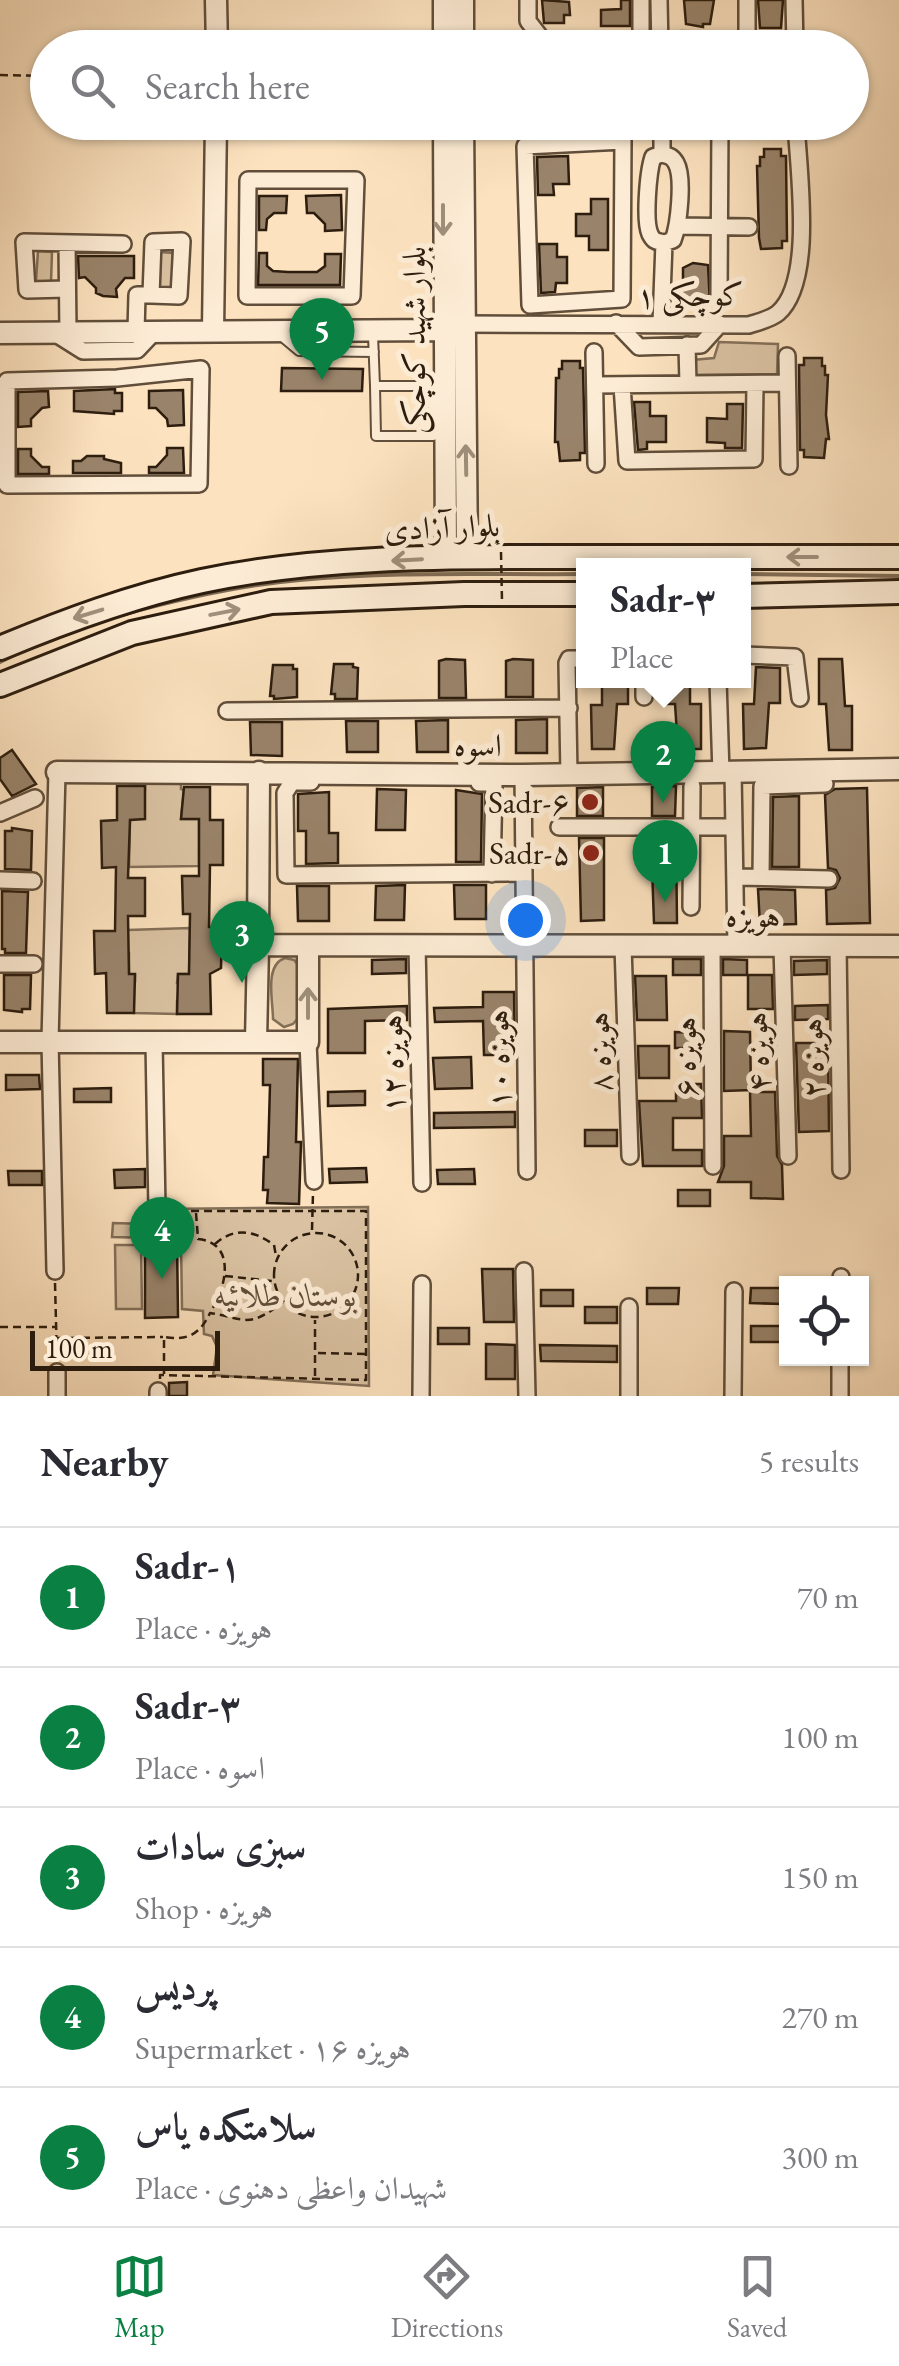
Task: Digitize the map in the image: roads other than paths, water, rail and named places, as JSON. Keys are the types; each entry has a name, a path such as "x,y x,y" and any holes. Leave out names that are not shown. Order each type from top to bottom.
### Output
{"main road":[{"name":"بلوار آزادی","path":"0,648 70,619 200,582 304,566 457,557 899,557"},
{"path":"751,596 899,592"},
{"path":"0,685 132,633 272,602 576,594"}],"street":[{"path":"216,0 217,30"},
{"path":"444,0 451,30"},
{"path":"455,30 462,0"},
{"path":"528,0 528,21 535,30"},
{"path":"641,30 642,0"},
{"path":"659,0 660,30"},
{"path":"746,30 747,0"},
{"path":"794,0 794,30"},
{"path":"213,330 216,140"},
{"name":"بلوار شهید کوچکی","path":"445,140 454,327 457,557"},
{"name":"بلوار شهید کوچکی","path":"456,524 439,386 454,327 462,140"},
{"path":"662,140 662,154"},
{"path":"719,298 720,140"},
{"name":"کوچکی ۱","path":"454,327 750,325 777,315 792,294 800,260 797,140"},
{"path":"624,141 623,196 622,299 530,305 526,146 624,141"},
{"path":"662,154 678,166 678,226 673,240 664,243 654,240 648,231 648,170 653,158 662,154"},
{"path":"248,180 356,180 352,296 247,296 248,248 248,180"},
{"path":"623,196 648,194"},
{"path":"678,226 748,227"},
{"path":"67,289 27,290 24,242 123,244"},
{"path":"60,332 67,289 68,243"},
{"path":"661,323 664,243"},
{"path":"214,248 248,248"},
{"path":"60,332 83,351 137,350 145,331 137,295 152,295"},
{"path":"616,323 638,347 701,344 720,324"},
{"path":"0,332 454,327"},
{"path":"687,345 688,384"},
{"path":"115,350 117,378"},
{"path":"594,352 596,464"},
{"path":"787,356 788,466"},
{"path":"201,369 199,484 7,486 8,381 117,378 201,369"},
{"path":"594,385 787,383"},
{"path":"622,385 627,461 754,459 755,384"},
{"path":"751,655 795,657 800,698"},
{"path":"569,774 567,663 576,659"},
{"path":"719,688 734,827 736,947"},
{"path":"226,711 569,708"},
{"name":"اسوه","path":"57,772 523,775 899,769"},
{"path":"55,1272 50,1041 57,772"},
{"path":"256,1042 253,931 259,772"},
{"name":"هویزه ۱۰","path":"523,775 527,1172"},
{"path":"492,874 494,783 292,782 284,793 286,875 492,874 523,873"},
{"path":"762,877 762,786 825,784"},
{"path":"691,907 692,786"},
{"path":"0,813 35,798"},
{"path":"559,828 734,827"},
{"path":"735,877 829,879"},
{"path":"0,880 33,880"},
{"name":"هویزه","path":"253,931 308,946 899,946"},
{"name":"هویزه ۱۲","path":"417,945 422,1183"},
{"name":"هویزه ۲","path":"838,945 841,1170"},
{"path":"308,946 314,1181"},
{"name":"هویزه ۸","path":"624,946 630,1156"},
{"name":"هویزه ۶","path":"712,946 713,1166"},
{"name":"هویزه ۴","path":"782,946 788,1156"},
{"path":"0,964 34,964"},
{"path":"0,1042 308,1042"},
{"path":"154,1042 157,1210"},
{"path":"524,1271 527,1396"},
{"path":"421,1396 422,1284"},
{"path":"733,1396 734,1291"},
{"path":"629,1307 629,1396"},
{"path":"840,1366 840,1396"},
{"path":"56,1372 57,1396"}],"lane":[{"path":"274,330 299,351 374,352"},
{"path":"373,330 376,436 433,436 439,386 375,386"}],"waterway":[{"path":"121,615 210,593 300,580 406,574 576,574"},
{"path":"751,574 899,576"},
{"path":"36,645 107,619"},
{"path":"0,662 18,653"}],"place":[{"name":"سلامتکده یاس","path":"322,380"},
{"name":"Sadr-۶","path":"590,802"},
{"name":"Sadr-۳","path":"663,803"},
{"name":"Sadr-۵","path":"591,853"},
{"name":"Sadr-۱","path":"665,902"},
{"name":"سبزی سادات","path":"242,983"},
{"name":"پردیس","path":"162,1279"}],"park label":[{"name":"بوستان طلائیه","path":"286,1295"}]}
